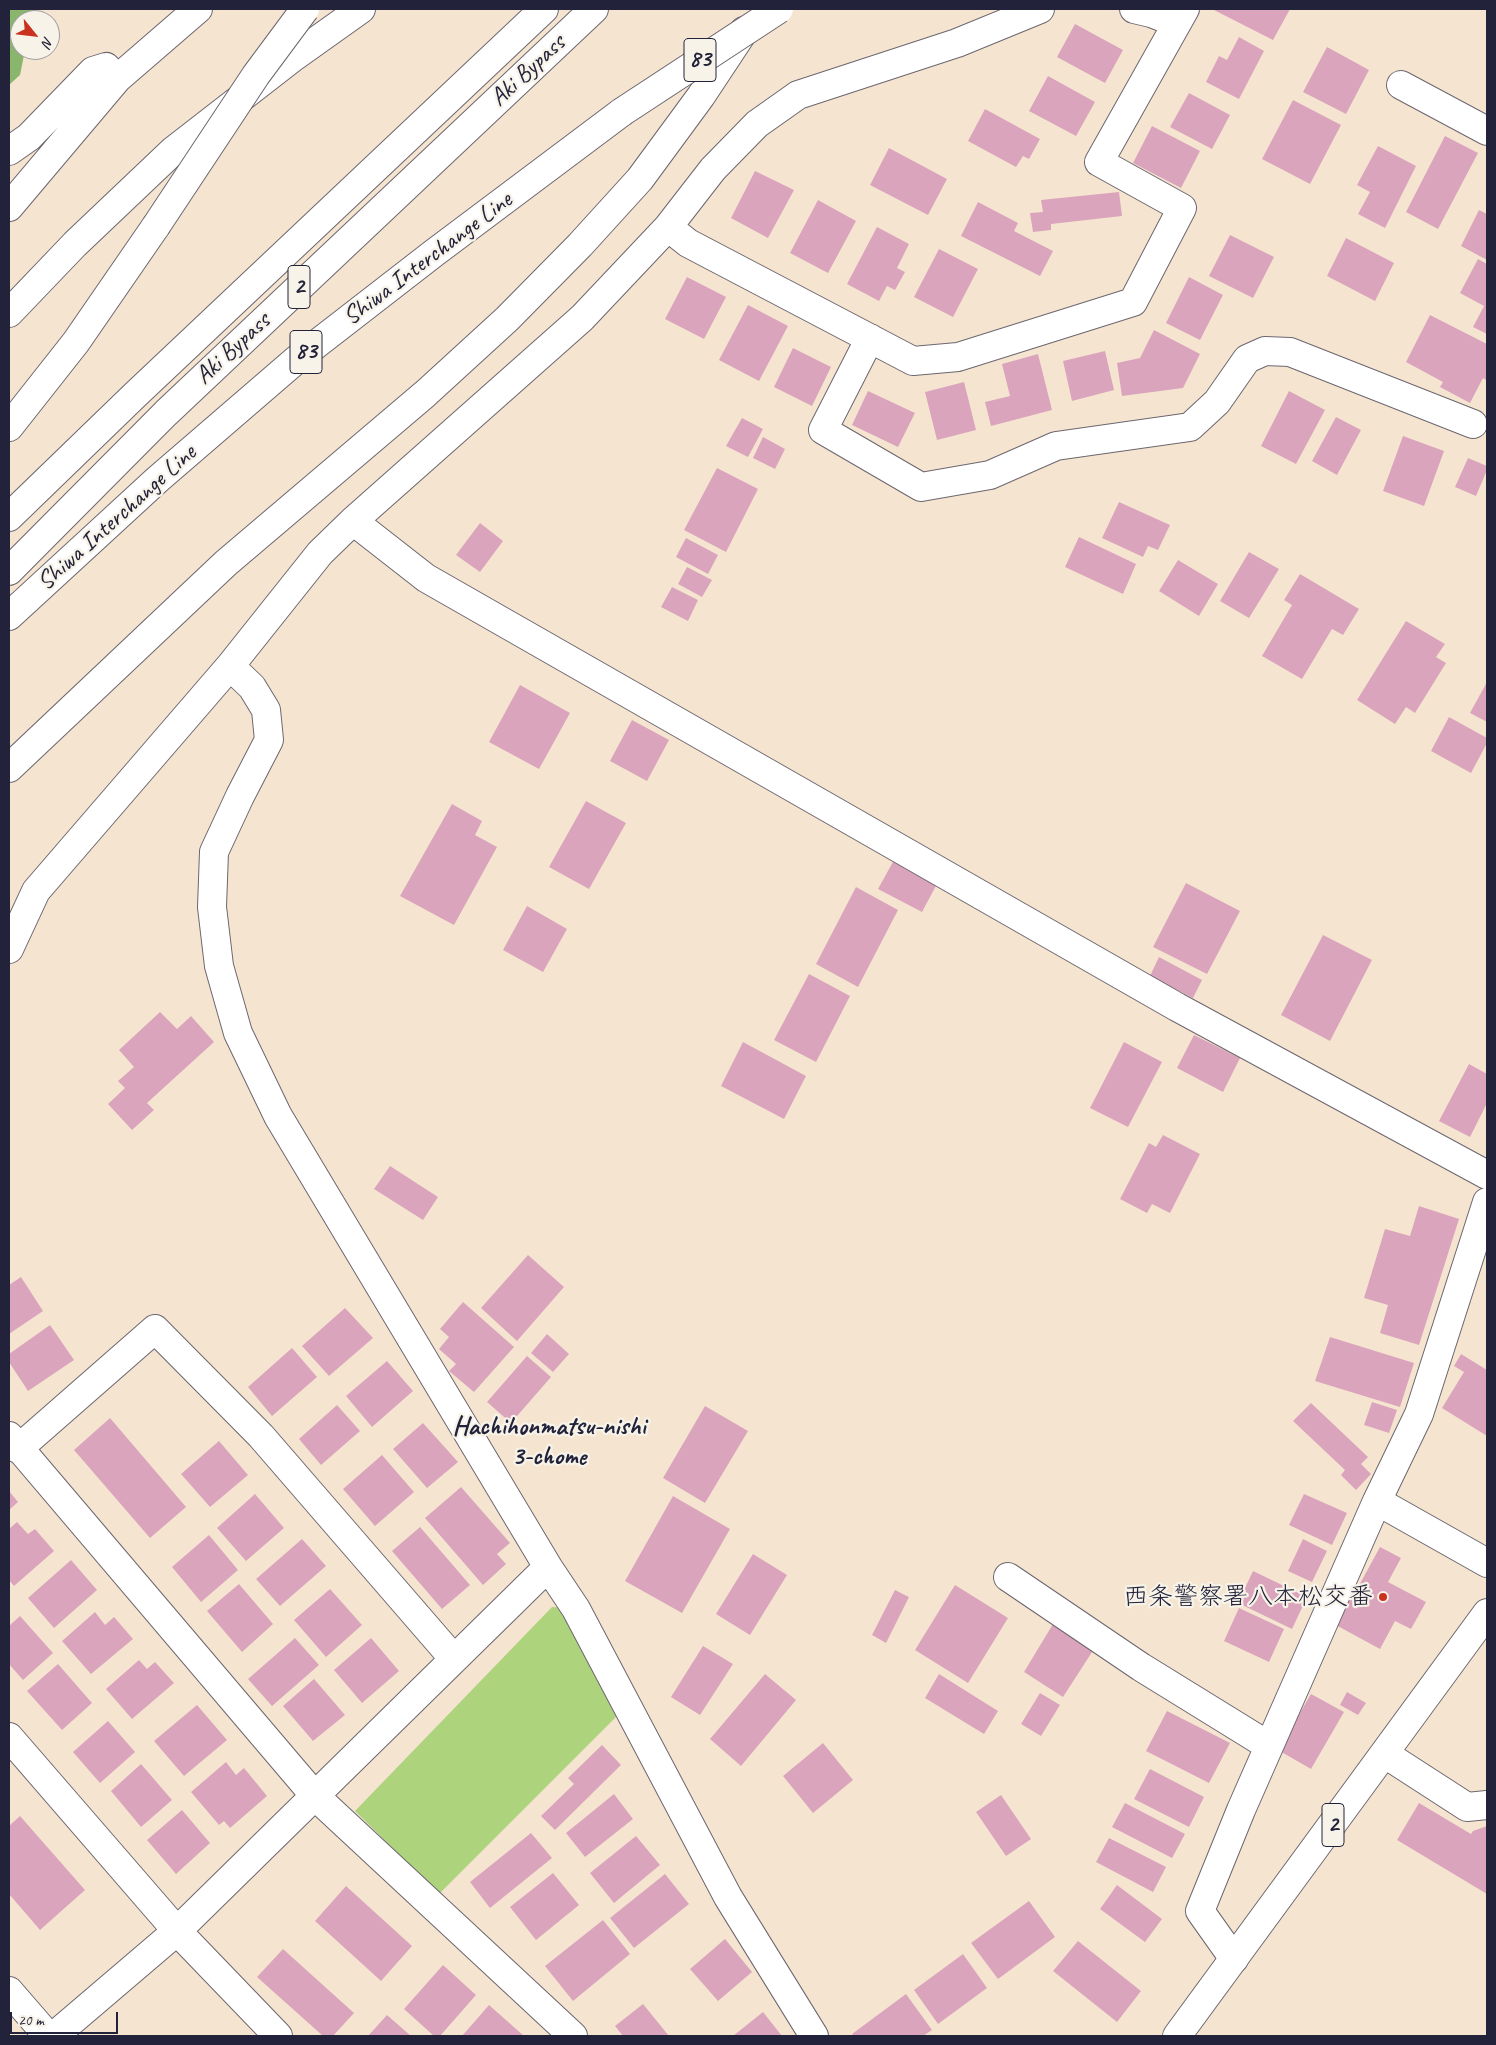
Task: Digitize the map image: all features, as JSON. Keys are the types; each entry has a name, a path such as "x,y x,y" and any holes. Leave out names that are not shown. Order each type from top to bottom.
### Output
{"main road":[{"path":"9,207 117,79 198,9"},
{"path":"9,428 76,342 256,75 305,9"},
{"path":"9,314 75,244 174,150 295,56 362,9"},
{"name":"Aki Bypass","path":"9,518 135,395 544,9"},
{"name":"Aki Bypass","path":"9,571 166,413 594,9"},
{"path":"9,768 219,569 425,394 507,319 580,246 640,179 701,96 758,9"},
{"name":"Shiwa Interchange Line","path":"9,616 158,480 296,360 434,252 622,112 779,9"},
{"path":"9,949 36,891 230,666 320,553 353,521 582,318 668,227 713,169 750,131 798,95 957,43 1040,9"},
{"path":"668,227 688,243 913,361 958,357 1133,302 1182,208 1099,162 1181,16 1134,9"},
{"path":"9,151 29,137 93,71 106,67 117,79"},
{"path":"1401,85 1487,131"},
{"path":"870,338 823,430 921,486 990,475 1056,446 1190,428 1217,402 1248,359 1265,351 1290,352 1472,424"},
{"path":"353,521 435,582 1177,1007 1487,1175"},
{"path":"230,666 252,686 266,710 269,740 214,852 212,907 219,966 238,1033 278,1116 548,1567 576,1609 728,1897 814,2036"},
{"path":"1234,1959 1200,1911 1269,1746 1377,1501 1419,1414 1487,1202"},
{"path":"454,1659 261,1436 155,1329 13,1443 315,1796 573,2036"},
{"path":"1377,1501 1487,1563"},
{"path":"54,2036 177,1931 548,1567"},
{"path":"1008,1577 1142,1667 1269,1746"},
{"name":"2","path":"1177,2036 1487,1613"},
{"path":"9,1737 177,1931 278,2036"},
{"path":"1385,1754 1467,1807 1487,1805"},
{"path":"9,1991 48,2036"}],"green space":[{"path":"9,9 33,9 10,10 10,60 23,60 20,75 9,85"},
{"path":"552,1607 564,1608 622,1711 439,1894 355,1811"}],"building":[{"path":"1212,9 1290,9 1273,40"},
{"path":"1075,24 1123,50 1105,83 1057,57"},
{"path":"1239,37 1264,51 1239,99 1206,82 1219,56 1227,60"},
{"path":"1327,47 1369,70 1346,114 1303,92"},
{"path":"1048,76 1095,102 1076,136 1029,111"},
{"path":"1189,93 1230,115 1212,149 1170,127"},
{"path":"1293,100 1341,125 1310,184 1262,159"},
{"path":"985,109 1040,139 1029,159 1023,156 1016,167 968,141"},
{"path":"1152,126 1200,151 1181,188 1133,163"},
{"path":"1445,136 1478,153 1438,229 1406,212"},
{"path":"1378,146 1416,166 1385,228 1358,214 1370,192 1357,185"},
{"path":"889,148 947,179 928,215 870,185"},
{"path":"755,171 794,190 768,238 731,218"},
{"path":"1119,192 1122,216 1051,224 1051,230 1033,232 1030,213 1043,212 1041,200"},
{"path":"818,200 856,221 828,273 790,253"},
{"path":"978,202 1018,223 1014,231 1053,251 1040,276 961,236"},
{"path":"1479,210 1487,214 1487,260 1461,246"},
{"path":"877,227 909,244 897,268 905,272 895,290 887,286 879,301 847,284"},
{"path":"1230,235 1274,257 1253,298 1209,276"},
{"path":"1346,238 1394,263 1375,301 1327,276"},
{"path":"939,249 978,269 953,317 914,297"},
{"path":"1478,259 1487,264 1487,334 1473,327 1484,306 1460,293"},
{"path":"687,277 726,297 704,339 665,319"},
{"path":"1189,277 1223,295 1200,340 1166,323"},
{"path":"748,305 788,326 759,381 719,360"},
{"path":"1430,315 1487,344 1487,381 1483,378 1470,403 1440,387 1443,382 1406,362"},
{"path":"1154,330 1200,354 1183,388 1122,396 1117,363 1140,358"},
{"path":"793,348 831,367 812,406 774,387"},
{"path":"1105,351 1114,390 1072,401 1063,361"},
{"path":"1038,354 1052,410 991,426 985,402 1010,396 1002,364"},
{"path":"964,382 976,430 937,440 925,392"},
{"path":"868,391 915,413 898,447 852,425"},
{"path":"1289,391 1325,410 1296,464 1261,446"},
{"path":"1336,417 1361,430 1337,475 1312,461"},
{"path":"742,418 763,429 748,457 726,446"},
{"path":"1403,436 1444,451 1424,506 1383,491"},
{"path":"763,437 785,449 775,469 753,458"},
{"path":"1468,458 1487,466 1476,496 1455,487"},
{"path":"717,468 758,489 726,552 684,530"},
{"path":"1119,502 1170,525 1158,550 1148,546 1143,557 1102,538"},
{"path":"480,523 503,541 480,572 456,555"},
{"path":"1079,537 1136,564 1123,594 1065,567"},
{"path":"686,538 718,555 708,574 676,557"},
{"path":"1249,552 1279,569 1249,618 1220,601"},
{"path":"1178,560 1218,584 1199,616 1159,591"},
{"path":"687,567 712,580 702,597 678,584"},
{"path":"1300,574 1359,609 1343,635 1332,629 1302,679 1262,656 1292,605 1284,600"},
{"path":"672,587 698,600 688,621 661,607"},
{"path":"1406,621 1445,644 1436,657 1446,663 1415,713 1406,707 1395,724 1357,700"},
{"path":"1487,682 1487,722 1470,713"},
{"path":"520,685 570,713 539,769 489,742"},
{"path":"1449,717 1487,738 1487,743 1471,773 1431,751"},
{"path":"632,720 669,740 647,781 610,761"},
{"path":"586,801 626,823 589,889 549,867"},
{"path":"452,804 482,821 475,835 497,847 454,925 400,896"},
{"path":"894,860 938,882 922,912 878,889"},
{"path":"1186,883 1240,911 1207,974 1153,947"},
{"path":"856,887 898,910 858,987 816,964"},
{"path":"527,906 567,929 543,972 503,950"},
{"path":"1323,935 1372,960 1330,1041 1281,1015"},
{"path":"1159,957 1202,980 1193,998 1150,976"},
{"path":"809,974 850,996 816,1062 774,1040"},
{"path":"160,1012 177,1029 191,1016 214,1042 147,1103 154,1110 132,1130 108,1104 125,1088 118,1081 134,1067 119,1050"},
{"path":"1194,1035 1240,1058 1223,1092 1177,1068"},
{"path":"743,1042 806,1076 784,1119 721,1086"},
{"path":"1124,1042 1162,1062 1128,1127 1090,1108"},
{"path":"1469,1064 1487,1074 1487,1103 1470,1137 1439,1121"},
{"path":"1163,1135 1200,1154 1170,1213 1152,1204 1147,1213 1120,1199 1149,1143 1156,1147"},
{"path":"390,1166 438,1197 423,1220 374,1189"},
{"path":"1419,1206 1459,1219 1419,1345 1380,1333 1388,1305 1364,1298 1385,1229 1410,1236"},
{"path":"528,1255 564,1287 517,1341 481,1308"},
{"path":"21,1277 43,1311 9,1334 9,1285"},
{"path":"463,1302 514,1347 474,1392 449,1371 456,1364 439,1349 449,1337 440,1329"},
{"path":"345,1308 373,1338 329,1376 302,1346"},
{"path":"50,1325 74,1360 28,1391 9,1362 9,1354"},
{"path":"547,1334 569,1354 553,1372 531,1353"},
{"path":"1330,1337 1414,1363 1400,1407 1315,1381"},
{"path":"292,1348 317,1377 272,1416 248,1387"},
{"path":"1461,1354 1487,1370 1487,1436 1442,1408 1464,1372 1454,1366"},
{"path":"527,1356 551,1377 511,1423 487,1402"},
{"path":"387,1361 413,1391 372,1427 346,1396"},
{"path":"1372,1402 1397,1410 1389,1433 1364,1425"},
{"path":"1311,1403 1368,1457 1361,1464 1371,1474 1356,1490 1341,1475 1345,1470 1293,1421"},
{"path":"337,1405 360,1431 321,1465 299,1439"},
{"path":"705,1406 748,1431 705,1503 663,1478"},
{"path":"110,1418 186,1507 150,1538 74,1450"},
{"path":"423,1423 458,1462 427,1488 393,1449"},
{"path":"219,1441 248,1475 210,1507 181,1474"},
{"path":"382,1455 414,1492 375,1526 343,1489"},
{"path":"461,1487 510,1543 497,1554 506,1564 483,1585 425,1518"},
{"path":"9,1491 18,1502 9,1510"},
{"path":"255,1494 284,1528 246,1561 217,1528"},
{"path":"1304,1494 1347,1513 1332,1545 1289,1525"},
{"path":"673,1496 730,1529 682,1613 625,1581"},
{"path":"17,1522 28,1534 35,1529 54,1551 14,1586 9,1580 9,1529"},
{"path":"420,1527 470,1585 442,1609 392,1551"},
{"path":"209,1535 238,1570 201,1602 172,1567"},
{"path":"302,1539 326,1566 280,1606 256,1579"},
{"path":"1303,1539 1327,1551 1312,1582 1288,1571"},
{"name":"西条警察署八本松交番","path":"1380,1547 1401,1558 1388,1582 1426,1602 1411,1629 1395,1621 1380,1649 1334,1624 1353,1590 1356,1591"},
{"path":"753,1554 787,1575 750,1635 716,1614"},
{"path":"71,1560 97,1590 54,1628 28,1598"},
{"path":"1253,1571 1307,1597 1292,1629 1238,1603"},
{"path":"239,1584 273,1624 242,1652 207,1611"},
{"path":"955,1585 1008,1618 968,1683 915,1650"},
{"path":"330,1589 362,1625 326,1657 294,1620"},
{"path":"895,1590 909,1597 886,1643 872,1635"},
{"path":"1239,1608 1284,1629 1269,1662 1224,1641"},
{"path":"95,1612 105,1625 114,1617 133,1639 91,1674 62,1641"},
{"path":"20,1616 53,1653 23,1680 9,1664 9,1626"},
{"path":"1053,1624 1094,1649 1063,1697 1024,1672"},
{"path":"295,1638 319,1665 272,1706 248,1679"},
{"path":"371,1638 399,1671 362,1703 334,1670"},
{"path":"703,1646 733,1664 700,1715 671,1697"},
{"path":"139,1660 147,1669 155,1662 174,1683 132,1719 106,1689"},
{"path":"58,1664 92,1703 62,1730 27,1691"},
{"path":"765,1674 796,1700 741,1766 710,1739"},
{"path":"939,1674 998,1711 984,1734 925,1698"},
{"path":"314,1679 345,1715 313,1741 283,1706"},
{"path":"1347,1692 1366,1703 1358,1715 1340,1705"},
{"path":"1040,1693 1060,1705 1041,1736 1021,1724"},
{"path":"1311,1694 1344,1712 1311,1769 1278,1750"},
{"path":"197,1705 227,1740 184,1776 154,1741"},
{"path":"1167,1711 1230,1743 1209,1783 1146,1751"},
{"path":"108,1721 135,1752 100,1783 73,1752"},
{"path":"823,1743 853,1780 813,1813 783,1776"},
{"path":"602,1745 621,1765 555,1830 541,1816 574,1784 568,1778"},
{"path":"226,1762 236,1775 244,1768 267,1796 230,1828 224,1821 219,1825 191,1792"},
{"path":"141,1764 172,1800 141,1827 111,1791"},
{"path":"1150,1769 1204,1797 1189,1827 1134,1799"},
{"path":"614,1794 633,1819 585,1857 566,1833"},
{"path":"1001,1795 1031,1839 1006,1856 976,1812"},
{"path":"1125,1803 1185,1834 1172,1858 1112,1827"},
{"path":"1419,1803 1471,1834 1473,1831 1487,1826 1487,1894 1397,1840"},
{"path":"182,1810 210,1843 176,1874 147,1840"},
{"path":"20,1816 85,1890 40,1930 9,1894 9,1826"},
{"path":"531,1833 552,1858 490,1908 470,1882"},
{"path":"636,1836 660,1865 614,1903 590,1873"},
{"path":"1109,1838 1166,1867 1153,1892 1096,1862"},
{"path":"553,1873 579,1905 536,1940 510,1907"},
{"path":"665,1874 689,1904 634,1948 610,1918"},
{"path":"1117,1885 1162,1919 1145,1942 1100,1909"},
{"path":"346,1886 412,1946 381,1981 315,1921"},
{"path":"1029,1901 1055,1937 998,1979 971,1943"},
{"path":"603,1920 630,1954 573,2001 545,1966"},
{"path":"725,1939 752,1972 718,2001 690,1969"},
{"path":"1078,1941 1141,1991 1117,2022 1053,1971"},
{"path":"283,1949 354,2013 333,2036 323,2036 257,1977"},
{"path":"963,1954 987,1988 938,2024 914,1990"},
{"path":"443,1965 476,1995 440,2036 434,2036 404,2009"},
{"path":"906,1994 932,2030 923,2036 854,2036 852,2034"},
{"path":"643,2004 669,2036 623,2036 615,2026"},
{"path":"489,2005 524,2036 462,2036"},
{"path":"763,2012 782,2036 733,2036"},
{"path":"387,2015 411,2036 368,2036"}],"place":[{"name":"西条警察署八本松交番","path":"1383,1597"}],"district":[{"name":"Hachihonmatsu-nishi 3-chome","path":"549,1442"}]}
